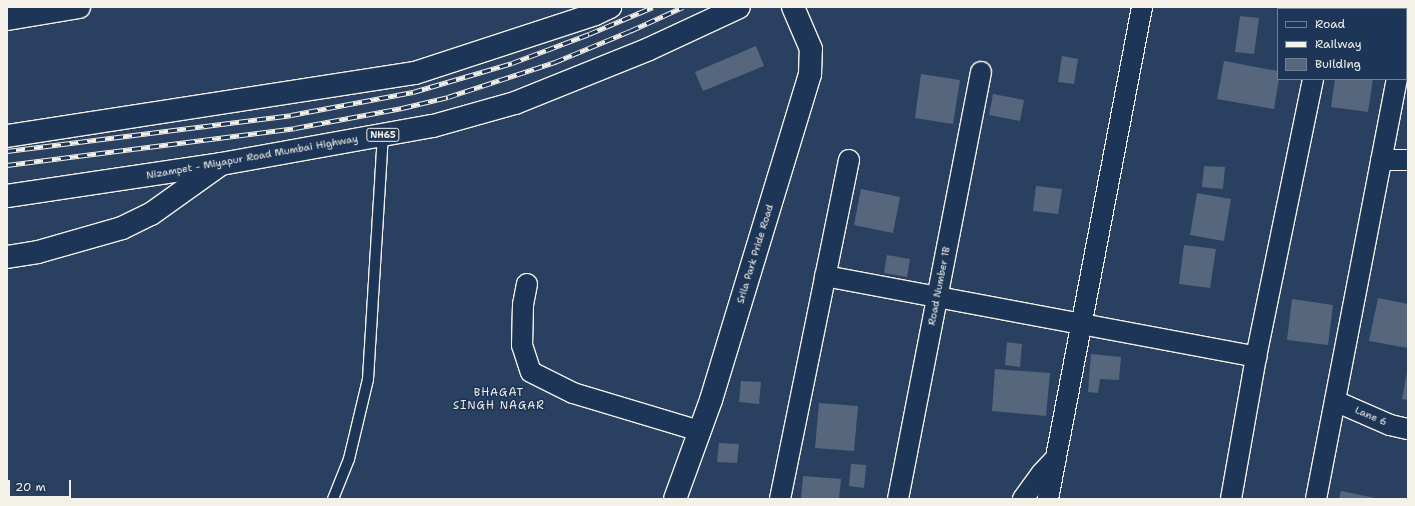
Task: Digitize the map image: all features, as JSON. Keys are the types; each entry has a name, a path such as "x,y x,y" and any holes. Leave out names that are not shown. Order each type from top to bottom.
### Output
{"main road":[{"path":"7,19 80,7"},
{"path":"7,136 415,73 595,14 610,7"},
{"name":"Nizampet - Miyapur Road Mumbai Highway","path":"7,196 221,164 433,126 515,103 649,49 739,7"},
{"name":"Srila Park Pride Road","path":"675,499 711,400 810,74 811,49 793,7"},
{"path":"7,257 38,252 122,228 151,214 221,164"}],"street":[{"path":"1048,499 1142,7"},
{"name":"Road Number 1B","path":"898,499 936,297 981,72"},
{"path":"1232,499 1256,357 1313,80"},
{"path":"1316,499 1397,80"},
{"path":"780,499 849,160"},
{"path":"1381,160 1408,160"},
{"path":"825,276 1256,357"},
{"path":"526,284 523,305 522,345 531,372 573,393 700,431"},
{"name":"Lane 6","path":"1335,401 1390,425 1408,429"},
{"path":"1023,499 1041,474 1056,458"}],"lane":[{"path":"334,499 349,459 368,379 383,135"}],"building":[{"path":"1240,16 1259,18 1254,54 1235,52"},
{"path":"756,46 764,66 703,91 695,72"},
{"path":"1062,56 1078,59 1074,84 1058,82"},
{"path":"1224,61 1277,71 1277,80 1279,80 1274,109 1217,99"},
{"path":"921,74 960,80 953,124 915,118"},
{"path":"1335,80 1373,80 1368,112 1331,107"},
{"path":"993,94 1024,100 1020,121 989,115"},
{"path":"1204,166 1225,167 1223,189 1202,187"},
{"path":"1036,186 1062,189 1058,214 1033,211"},
{"path":"861,189 900,197 893,233 854,225"},
{"path":"1197,193 1231,199 1224,241 1190,235"},
{"path":"1184,245 1216,249 1210,288 1179,284"},
{"path":"887,255 910,259 907,277 884,273"},
{"path":"1378,298 1408,304 1408,348 1369,341"},
{"path":"1292,299 1333,305 1328,345 1287,340"},
{"path":"1007,342 1022,344 1020,367 1005,365"},
{"path":"1091,354 1121,357 1119,380 1100,379 1098,393 1088,392"},
{"path":"995,369 1050,373 1046,416 992,411"},
{"path":"1408,372 1408,400 1402,399"},
{"path":"741,381 761,382 759,404 739,402"},
{"path":"819,403 858,406 854,451 815,448"},
{"path":"719,443 739,444 737,463 717,462"},
{"path":"851,464 866,465 864,488 849,486"},
{"path":"803,476 841,479 839,499 801,499"},
{"path":"1341,491 1375,498 1375,499 1339,499"}],"railway":[{"path":"7,151 291,115 413,92 512,63 589,34 653,7"},
{"path":"7,165 295,128 402,108 448,97 555,62 683,7"}],"district":[{"name":"BHAGAT SINGH NAGAR","path":"499,400"}]}
